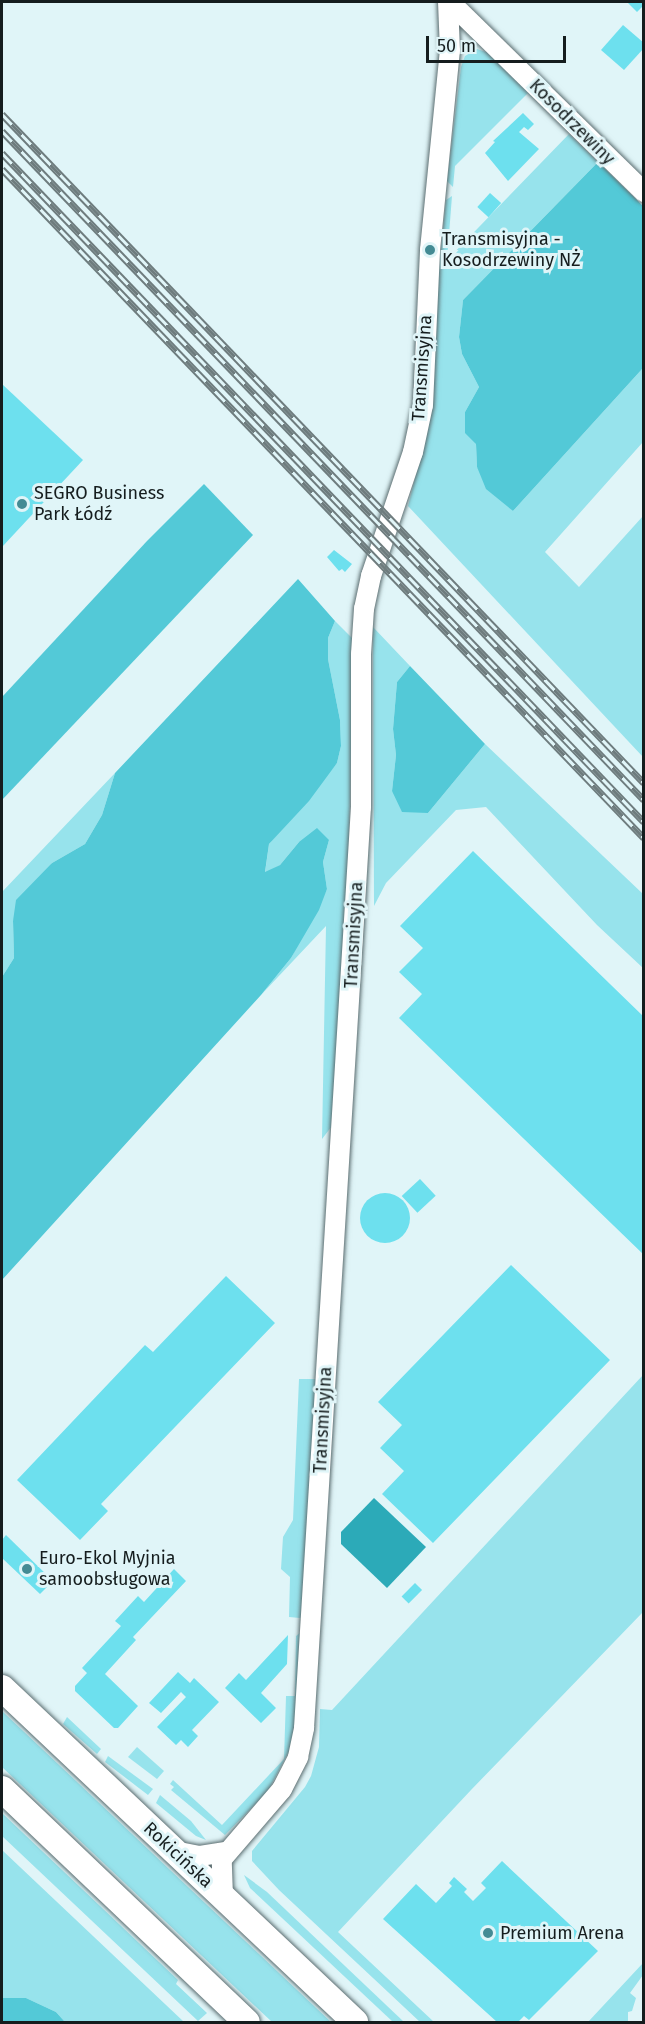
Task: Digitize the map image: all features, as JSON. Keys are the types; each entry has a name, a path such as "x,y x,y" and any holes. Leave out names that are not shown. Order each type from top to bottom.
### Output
{"main road":[{"name":"Rokicińska","path":"2,1688 355,2022"},
{"path":"2,1790 247,2022"}],"street":[{"name":"Kosodrzewiny","path":"449,2 644,192"},
{"name":"Transmisyjna","path":"226,1852 282,1789 298,1757 304,1728 360,819 362,629 371,576 406,474 423,405 429,260 450,51 449,2"},
{"path":"174,1851 201,1856 226,1852 221,1867 223,1897"}],"shaded area":[{"path":"477,49 489,53 539,99 537,101 528,93 455,166 453,187 447,181 461,67 465,56"},
{"path":"569,134 598,162 463,300 459,337 462,354 479,387 465,412 476,444 477,467 513,511 643,368 643,442 545,552 579,587 643,516 643,757 408,506 433,407 438,280 446,200 452,196 447,260"},
{"path":"598,162 643,206 643,368 513,511 486,489 477,467 476,444 465,433 465,412 479,387 462,354 459,337 463,300"},
{"path":"204,484 253,535 2,800 2,697 147,541"},
{"path":"298,579 335,621 328,638 328,659 340,720 341,746 337,763 309,801 269,844 265,872 280,865 299,842 317,828 329,840 323,862 327,889 319,910 291,958 261,995 2,1280 2,977 14,958 13,921 16,900 52,863 85,844 102,815 115,773"},
{"path":"335,621 353,639 348,902 332,1126 322,1139 326,926 261,995 291,958 327,889 323,862 329,840 299,842 280,865 265,873 269,844 337,763 341,746 340,720 328,659 328,638"},
{"path":"373,627 410,666 397,682 393,729 396,755 392,791 428,813 485,744 643,894 643,968 597,925 486,807 456,810 386,883 374,906"},
{"path":"410,666 485,744 428,813 402,812 392,791 396,755 393,729 397,682"},
{"path":"115,773 102,815 85,844 52,863 13,921 14,958 2,977 2,892"},
{"path":"643,1375 643,1612 338,1932 434,2022 420,2022 279,1890 252,1861 252,1851 305,1787 311,1776 319,1747 320,1709 332,1710"},
{"path":"299,1379 317,1379 302,1617 300,1618 289,1617 290,1577 281,1569 283,1537 293,1520"},
{"path":"374,1498 426,1547 387,1588 341,1544 341,1532"},
{"path":"301,1632 297,1712 289,1751 268,1791 225,1835 171,1790 174,1787 170,1784 173,1780 222,1825 284,1759 286,1696 295,1696 296,1636"},
{"path":"2,1711 331,2022 272,2022 2,1767"},
{"path":"67,1717 101,1749 97,1754 63,1724"},
{"path":"137,1747 164,1771 157,1779 128,1757"},
{"path":"108,1756 153,1789 148,1795 105,1762"},
{"path":"160,1795 191,1821 206,1840 196,1836 156,1803"},
{"path":"2,1813 178,1980 176,1984 207,2013 198,2021 2,1836"},
{"path":"2,1850 184,2022 65,2022 56,2012 26,1998 2,1998"},
{"path":"244,1875 267,1892 404,2022 393,2022 250,1888"},
{"path":"643,1963 643,1975 630,1993 636,1998 632,2011 628,2012 628,2022 588,2022"},
{"path":"2,1998 26,1998 56,2012 65,2022 2,2022"}],"building":[{"path":"627,2 644,2 644,5 637,12"},
{"path":"623,25 644,43 644,48 624,70 601,50"},
{"path":"523,113 534,124 528,130 524,127 519,132 539,149 508,181 485,153 495,142 493,141"},
{"path":"490,193 501,203 488,217 477,207"},
{"name":"SEGRO Business Park Łódź","path":"2,384 83,460 2,547"},
{"path":"334,550 352,564 345,572 342,569 339,571 327,557"},
{"path":"473,851 644,1017 644,1255 399,1018 422,994 399,972 423,948 400,926"},
{"path":"420,1179 436,1196 417,1213 402,1196"},
{"path":"380,1193 390,1193 403,1200 410,1213 410,1223 403,1236 390,1243 380,1243 371,1239 364,1232 360,1223 360,1213 364,1204 371,1197"},
{"path":"511,1265 610,1360 433,1543 382,1494 404,1471 380,1448 402,1425 378,1402"},
{"path":"226,1276 275,1323 101,1504 108,1511 80,1540 17,1480 145,1345 153,1352"},
{"name":"Euro-Ekol Myjnia samoobsługowa","path":"6,1535 53,1581 40,1594 2,1558 2,1540"},
{"path":"174,1569 186,1581 133,1637 136,1640 105,1674 138,1706 118,1728 114,1728 75,1691 75,1686 87,1673 82,1668 121,1626 115,1621 138,1596 144,1602"},
{"path":"415,1583 422,1590 409,1604 402,1596"},
{"path":"288,1635 287,1664 261,1693 276,1708 261,1723 225,1688 239,1673 246,1680"},
{"path":"178,1672 190,1683 194,1678 219,1702 192,1730 198,1736 188,1747 181,1740 176,1745 157,1727 186,1697 181,1692 161,1713 149,1703"},
{"name":"Premium Arena","path":"502,1861 598,1951 529,2020 524,2016 518,2022 497,2022 383,1919 416,1884 436,1903 452,1886 449,1883 454,1877 467,1889 464,1892 473,1901 486,1888 481,1883"}],"railway":[{"path":"2,114 644,783"},
{"path":"2,131 644,800"},
{"path":"2,153 644,822"},
{"path":"2,169 644,838"}],"place":[{"name":"Transmisyjna - Kosodrzewiny NŻ","path":"430,250"},
{"name":"SEGRO Business Park Łódź","path":"22,504"},
{"name":"Euro-Ekol Myjnia samoobsługowa","path":"27,1569"},
{"name":"Premium Arena","path":"488,1933"}]}
